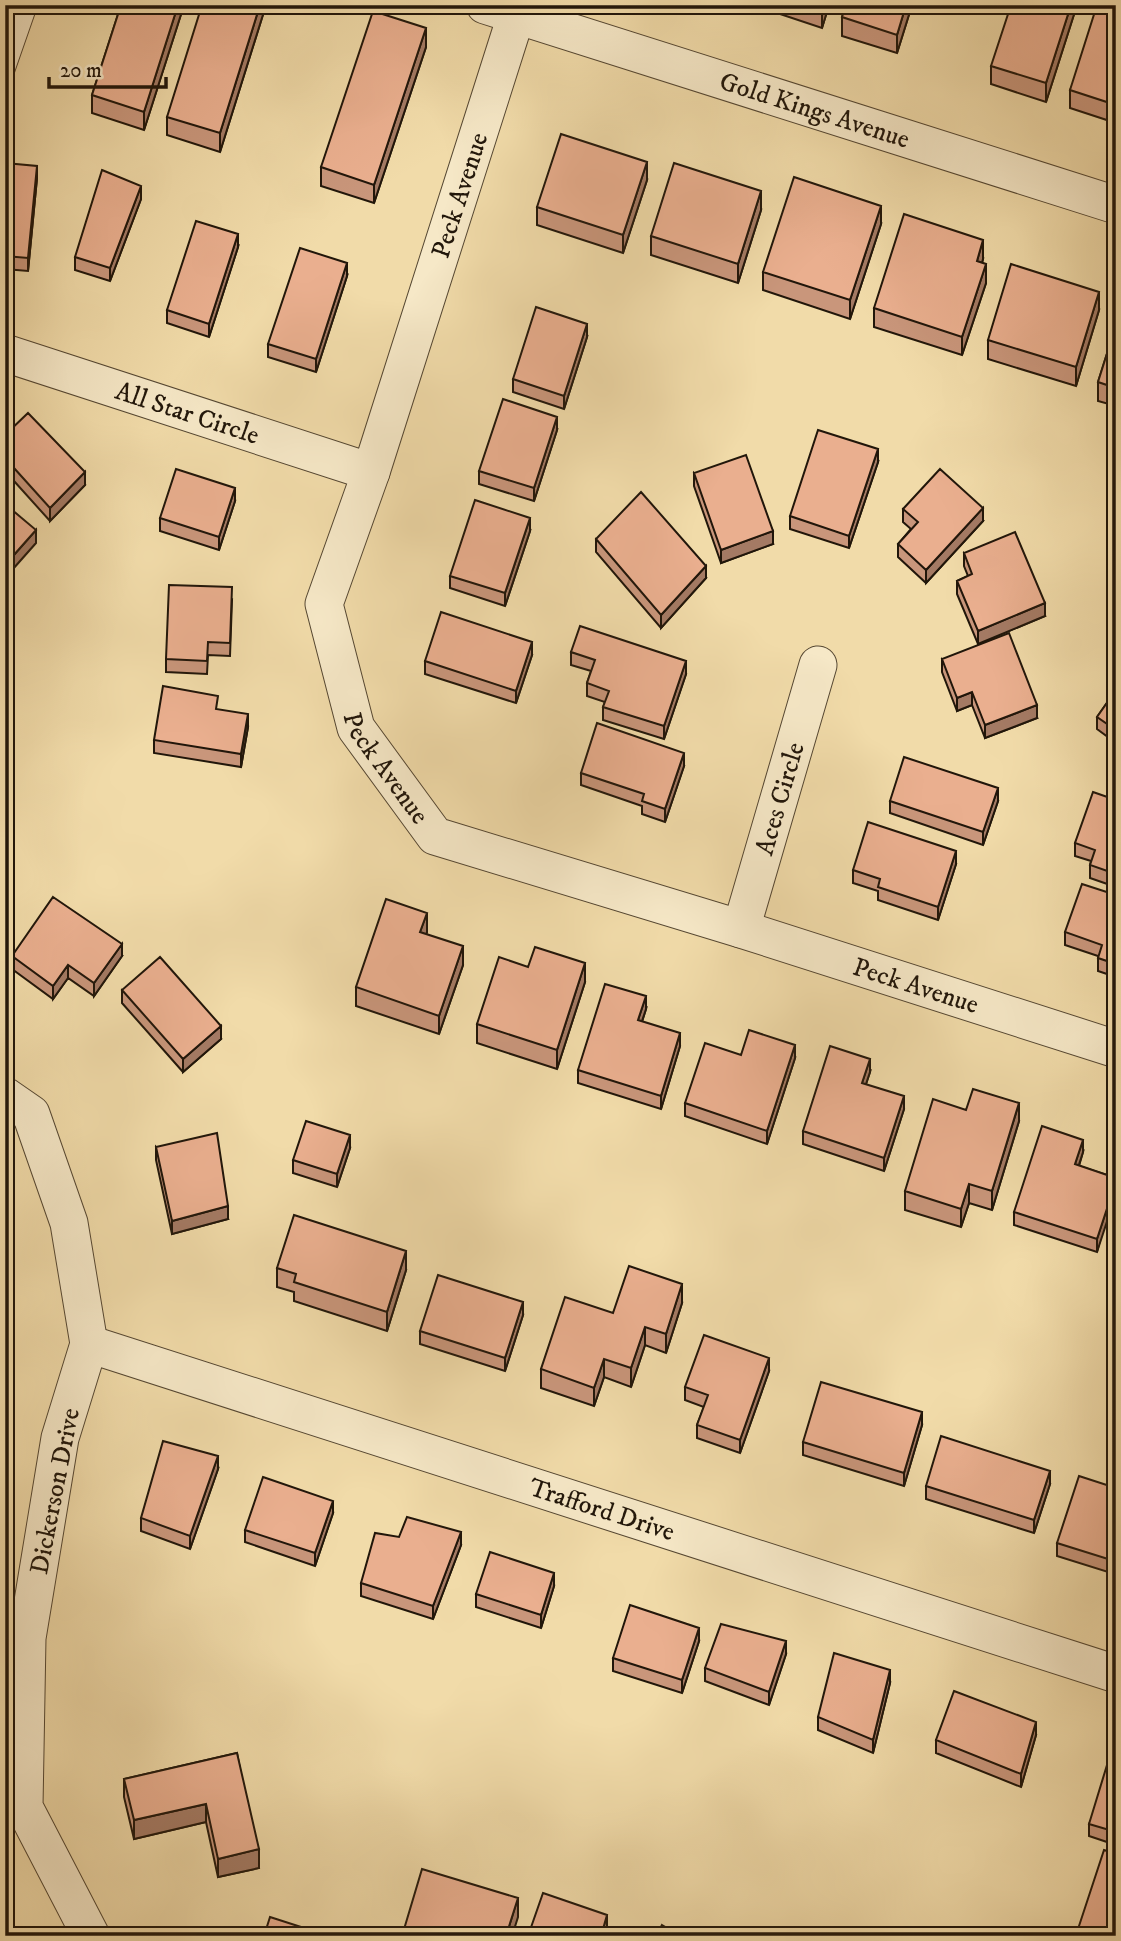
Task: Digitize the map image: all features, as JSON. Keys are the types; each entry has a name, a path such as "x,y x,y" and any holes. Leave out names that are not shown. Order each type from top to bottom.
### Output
{"street":[{"name":"Gold Kings Avenue","path":"500,10 1116,205"},
{"name":"Peck Avenue","path":"500,10 371,472 324,604 356,728 435,836 741,929 1116,1049"},
{"name":"All Star Circle","path":"5,353 371,472"},
{"name":"Aces Circle","path":"741,929 818,665"},
{"name":"Dickerson Drive","path":"5,1096 31,1114 69,1223 89,1344 60,1438 16,1634 24,1807 91,1936"},
{"name":"Trafford Drive","path":"89,1344 1116,1674"}],"lane":[{"path":"5,71 28,5"}],"building":[{"path":"121,5 178,5 144,112 92,95"},
{"path":"202,5 260,5 220,133 167,117"},
{"path":"846,5 906,5 897,35 842,17"},
{"path":"1011,5 1071,5 1046,83 991,66"},
{"path":"1097,5 1116,5 1116,105 1070,90"},
{"path":"373,11 426,28 374,185 321,167"},
{"path":"561,134 647,162 623,235 537,207"},
{"path":"5,163 37,166 28,258 5,256"},
{"path":"674,163 761,191 738,264 651,236"},
{"path":"102,170 141,186 110,268 75,257"},
{"path":"794,177 881,206 850,300 763,272"},
{"path":"904,214 983,240 977,261 986,264 962,337 874,308"},
{"path":"196,221 238,234 209,324 167,310"},
{"path":"300,248 347,263 316,359 268,344"},
{"path":"1011,264 1099,292 1076,367 988,340"},
{"path":"536,307 587,324 564,396 513,379"},
{"path":"1116,325 1116,388 1098,382"},
{"path":"503,399 557,417 534,488 479,471"},
{"path":"28,413 85,472 50,508 5,458 5,435"},
{"path":"818,430 878,449 849,536 790,516"},
{"path":"746,455 773,531 721,550 694,473"},
{"path":"176,469 235,488 219,537 160,518"},
{"path":"940,469 983,508 926,570 898,544 918,522 903,509"},
{"path":"641,492 706,566 661,615 596,539"},
{"path":"475,500 530,518 505,593 450,576"},
{"path":"5,504 36,530 5,565"},
{"path":"1015,532 1045,603 978,631 957,581 972,574 964,553"},
{"path":"169,585 232,587 230,643 208,642 207,661 166,659"},
{"path":"441,612 532,642 516,691 425,661"},
{"path":"580,626 686,661 664,726 603,707 609,691 587,683 595,660 571,652"},
{"path":"1009,633 1037,705 985,725 972,692 957,698 942,659"},
{"path":"163,686 218,696 216,709 248,714 241,754 154,740"},
{"path":"1116,690 1116,730 1097,717"},
{"path":"597,723 684,753 665,809 642,801 644,794 581,773"},
{"path":"904,757 998,788 983,832 890,801"},
{"path":"1093,792 1116,800 1116,874 1090,865 1095,850 1075,843"},
{"path":"868,822 956,851 938,907 878,887 880,879 853,870"},
{"path":"1082,884 1116,895 1116,964 1098,958 1102,945 1065,932"},
{"path":"53,897 122,944 94,983 68,965 53,986 12,956"},
{"path":"386,899 427,913 420,932 463,946 439,1016 356,987"},
{"path":"535,947 585,963 557,1050 477,1024 499,957 528,967"},
{"path":"160,957 221,1026 183,1059 122,990"},
{"path":"605,984 646,996 638,1020 680,1033 661,1096 578,1070"},
{"path":"749,1030 795,1045 767,1131 685,1103 705,1043 741,1055"},
{"path":"830,1046 870,1059 862,1083 904,1096 884,1158 803,1131"},
{"path":"973,1089 1019,1103 992,1191 969,1184 961,1209 905,1191 933,1099 966,1110"},
{"path":"306,1121 350,1135 337,1174 293,1160"},
{"path":"1042,1126 1083,1140 1075,1164 1116,1178 1097,1239 1014,1212"},
{"path":"217,1133 228,1206 172,1221 156,1147"},
{"path":"294,1215 406,1251 387,1312 294,1282 296,1274 277,1268"},
{"path":"629,1266 682,1284 666,1334 645,1327 631,1368 604,1359 594,1388 541,1369 565,1297 613,1313"},
{"path":"438,1275 523,1302 505,1358 420,1331"},
{"path":"704,1335 769,1358 740,1440 697,1425 708,1395 685,1387"},
{"path":"821,1382 922,1412 904,1473 803,1442"},
{"path":"941,1436 1050,1471 1034,1520 926,1486"},
{"path":"163,1441 218,1456 190,1536 141,1518"},
{"path":"1079,1476 1116,1488 1116,1534 1108,1559 1057,1543"},
{"path":"263,1477 333,1501 315,1553 245,1530"},
{"path":"407,1517 461,1532 433,1606 361,1583 375,1533 399,1537"},
{"path":"490,1552 554,1573 541,1615 476,1594"},
{"path":"630,1605 699,1628 682,1680 613,1658"},
{"path":"721,1624 786,1641 769,1692 705,1668"},
{"path":"834,1653 890,1670 873,1740 818,1717"},
{"path":"954,1691 1036,1722 1021,1774 936,1740"},
{"path":"237,1753 259,1849 218,1859 206,1804 134,1820 124,1779"},
{"path":"1107,1765 1116,1768 1116,1832 1089,1824"},
{"path":"1104,1850 1116,1854 1116,1936 1099,1936 1078,1929"},
{"path":"422,1869 518,1898 506,1936 402,1936"},
{"path":"543,1893 607,1915 601,1936 528,1936"},
{"path":"270,1917 329,1936 264,1936"},
{"path":"662,1925 681,1936 656,1936"}]}
